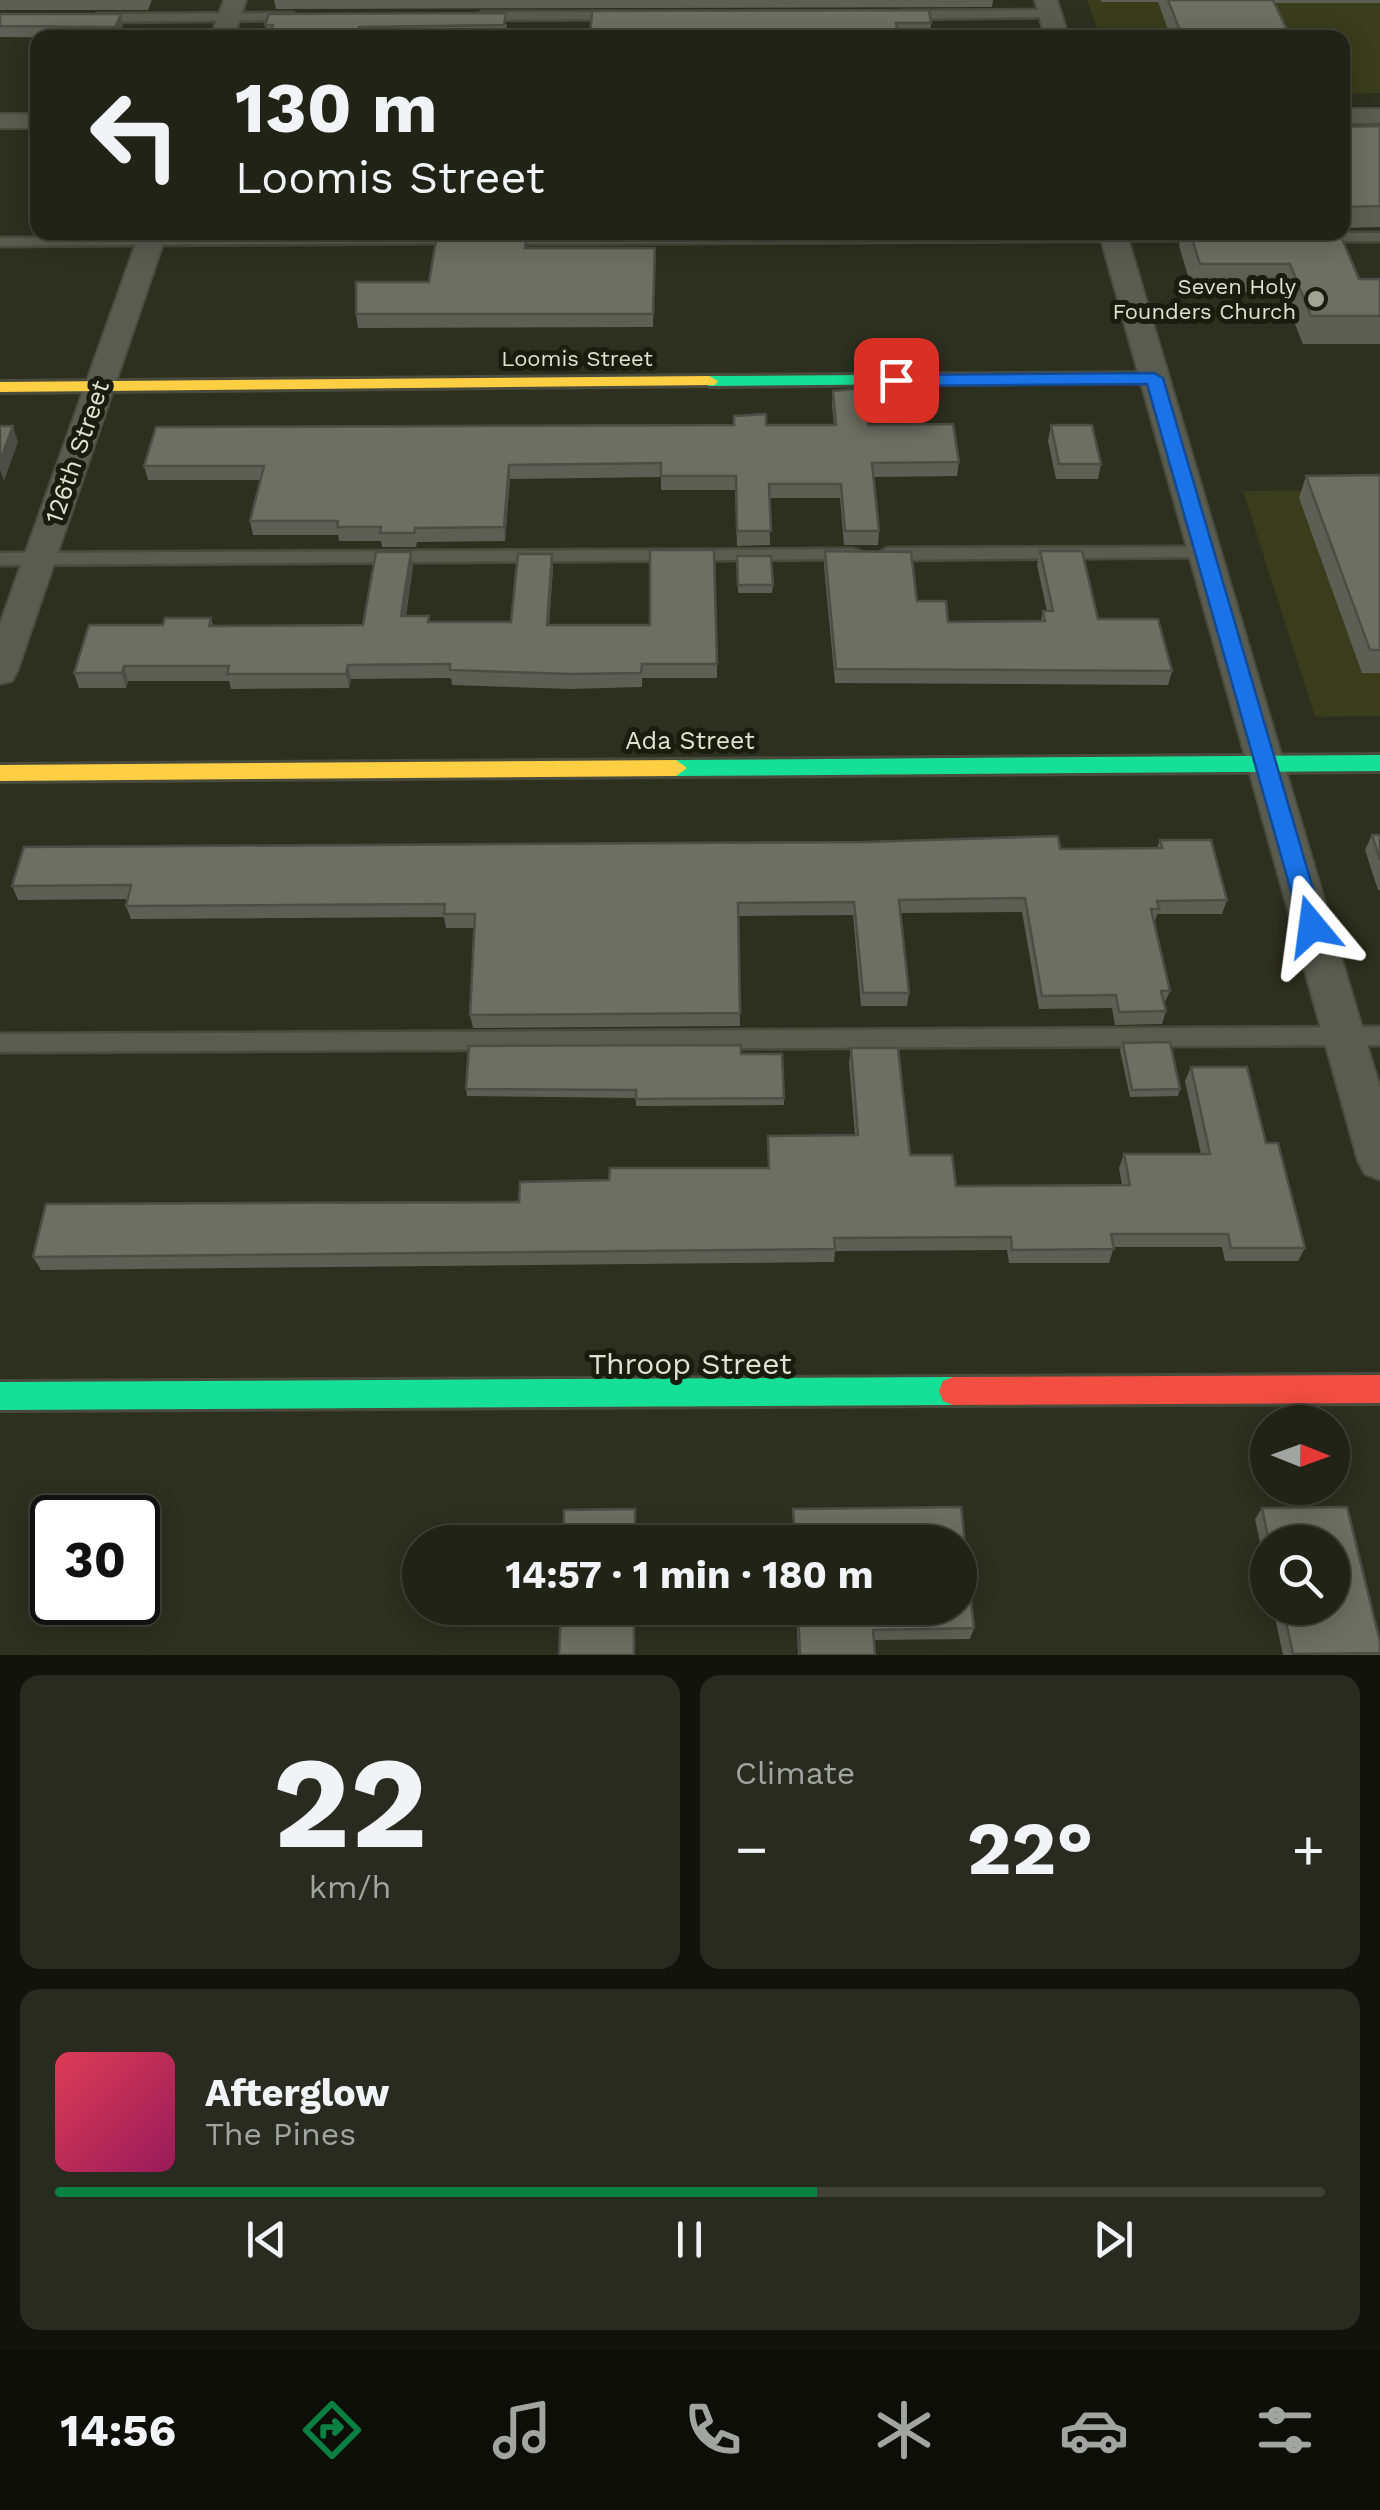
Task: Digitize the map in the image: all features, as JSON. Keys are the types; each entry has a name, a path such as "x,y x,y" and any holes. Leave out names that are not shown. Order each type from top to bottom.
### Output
{"street":[{"path":"1350,116 1380,116"},
{"path":"0,121 30,121"},
{"name":"126th Street","path":"0,672 152,240"},
{"path":"1114,240 1380,1161"},
{"name":"Loomis Street","path":"0,387 1154,378"},
{"name":"Ada Street","path":"0,773 1380,763"},
{"name":"Throop Street","path":"0,1396 1380,1389"}],"lane":[{"path":"877,15 1051,17"},
{"path":"463,16 641,16"},
{"path":"78,18 306,17"},
{"path":"1350,237 1380,237"},
{"path":"0,242 61,240"},
{"path":"0,559 1205,553"},
{"path":"0,1043 1380,1036"}],"shaded area":[{"path":"1087,0 1380,0 1380,93 1350,94 1350,30 1098,30"},
{"path":"1380,490 1380,716 1315,717 1243,491"}],"building":[{"path":"1168,0 1273,0 1287,30 1180,30"},
{"path":"929,10 931,23 896,23 897,30 591,30 592,11"},
{"path":"506,13 504,25 358,30 271,30 273,25 265,25 269,14"},
{"path":"0,14 121,14 115,27 0,26"},
{"path":"1380,126 1380,206 1350,207 1350,127"},
{"path":"436,240 526,240 525,248 655,248 653,314 356,314 356,282 429,282"},
{"path":"1192,240 1342,240 1359,279 1380,279 1380,316 1311,316 1290,264 1200,264"},
{"path":"864,388 868,425 953,424 959,462 872,463 879,531 845,531 841,484 769,484 771,531 737,531 736,476 661,476 661,463 509,465 504,527 415,528 414,533 380,533 381,527 337,527 338,521 250,521 264,466 144,466 156,427 734,425 734,416 766,414 766,425 836,425 833,391"},
{"path":"1051,425 1092,425 1101,464 1059,464"},
{"path":"0,426 13,426 0,461"},
{"path":"1380,475 1380,650 1370,650 1306,476"},
{"path":"650,550 714,550 717,664 642,664 641,673 570,674 450,670 450,664 348,665 346,674 227,674 229,666 124,666 122,673 74,673 89,625 163,625 165,618 211,618 209,626 363,625 376,552 411,552 401,616 429,616 428,622 511,622 518,554 552,554 547,625 650,625"},
{"path":"825,551 911,552 917,601 946,601 948,622 1045,621 1043,611 1053,611 1040,551 1082,551 1098,619 1158,619 1172,671 836,669"},
{"path":"737,556 771,556 773,585 738,585"},
{"path":"1372,835 1380,835 1380,860"},
{"path":"1058,836 1060,849 1162,848 1160,840 1211,840 1227,900 1157,901 1159,909 1151,909 1170,991 1161,991 1166,1011 1119,1012 1116,995 1042,996 1025,898 899,900 909,993 863,993 854,902 738,903 740,1013 470,1015 475,914 444,914 445,904 126,906 131,885 12,886 24,847 865,842"},
{"path":"1170,1042 1180,1089 1132,1090 1123,1043"},
{"path":"741,1045 741,1054 782,1054 784,1098 636,1099 636,1090 466,1089 469,1046"},
{"path":"851,1048 898,1048 910,1155 952,1155 956,1186 1130,1185 1124,1154 1210,1154 1191,1067 1247,1067 1266,1143 1278,1143 1305,1248 1231,1248 1228,1234 1111,1234 1114,1249 1012,1250 1011,1237 834,1238 835,1249 33,1257 46,1204 519,1202 520,1182 609,1180 610,1168 769,1168 768,1136 858,1135"},
{"path":"961,1507 963,1525 794,1525 793,1509"},
{"path":"1347,1507 1380,1653 1293,1654 1287,1625 1350,1625 1350,1525 1266,1525 1262,1508"},
{"path":"635,1509 635,1525 564,1525 564,1510"},
{"path":"560,1625 634,1625 634,1655 559,1655"},
{"path":"799,1625 974,1625 974,1628 873,1630 875,1655 800,1655"}],"traffic: fast":[{"path":"709,381 1155,378"},
{"path":"676,768 1380,763"},
{"path":"0,1396 953,1391"}],"traffic: slow":[{"path":"0,387 709,381"},
{"path":"0,773 676,768"}],"traffic: jam":[{"path":"953,1391 1380,1389"}],"place":[{"name":"Seven Holy Founders Church","path":"1316,299"}],"route":[{"path":"896,380 1154,378 1312,926"}]}
